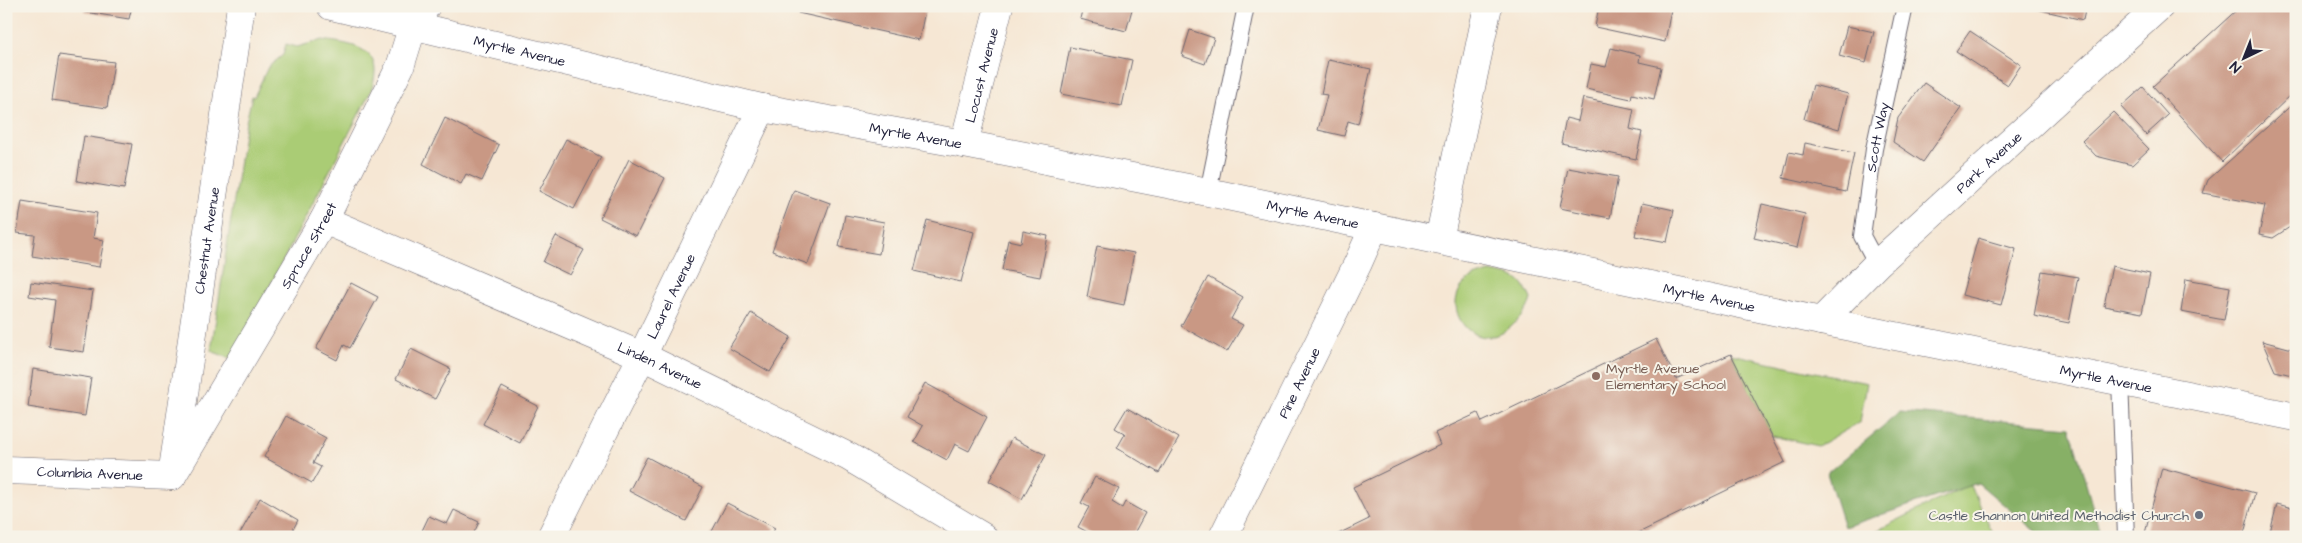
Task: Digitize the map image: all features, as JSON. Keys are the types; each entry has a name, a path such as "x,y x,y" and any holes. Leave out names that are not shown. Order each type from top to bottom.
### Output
{"street":[{"name":"Chestnut Avenue","path":"172,476 242,6"},
{"name":"Myrtle Avenue","path":"331,6 420,16 762,108 964,144 1208,192 1821,321 2296,417"},
{"name":"Locust Avenue","path":"964,144 999,6"},
{"path":"1439,240 1488,6"},
{"name":"Park Avenue","path":"1821,321 1877,264 2160,6"},
{"name":"Spruce Street","path":"172,476 324,220 400,67 420,16"},
{"name":"Laurel Avenue","path":"551,537 642,356 762,108"},
{"name":"Linden Avenue","path":"324,220 642,356 849,457 983,537"},
{"name":"Pine Avenue","path":"1223,537 1374,227"},
{"name":"Columbia Avenue","path":"6,470 172,476"}],"lane":[{"path":"1208,192 1246,6"},
{"name":"Scott Way","path":"1877,264 1862,236 1874,149 1905,6"},
{"path":"2120,380 2126,537"}],"green space":[{"path":"322,40 355,46 369,55 375,71 372,88 232,359 211,351 245,127 252,96 254,97 268,67 283,55 286,44 297,47"},
{"path":"1490,272 1510,276 1520,281 1531,299 1525,312 1514,324 1500,334 1487,337 1475,334 1466,327 1459,317 1456,306 1458,294 1465,283 1474,277"},
{"path":"1731,354 1867,383 1860,422 1818,446 1772,436"},
{"path":"1900,412 2070,427 2101,537 2042,537 1978,483 1844,527 1827,473"},
{"path":"1970,484 1995,537 1864,537"}],"building":[{"path":"86,6 132,6 129,19 85,12"},
{"path":"799,6 926,6 919,40 798,13"},
{"path":"1083,6 1133,6 1126,31 1080,19"},
{"path":"1599,6 1657,6 1671,9 1665,42 1595,27"},
{"path":"2024,6 2086,6 2083,20"},
{"path":"2241,6 2296,6 2296,90 2222,162 2153,86"},
{"path":"1847,26 1874,32 1866,63 1839,56"},
{"path":"1190,30 1214,38 1205,64 1182,56"},
{"path":"1970,31 2021,65 2008,85 1956,51"},
{"path":"1070,47 1132,60 1122,106 1061,94"},
{"path":"1611,48 1640,55 1639,62 1661,67 1654,99 1632,94 1631,99 1586,89 1591,64 1606,67"},
{"path":"59,55 114,62 107,108 52,100"},
{"path":"1328,60 1371,69 1358,124 1348,121 1344,136 1318,130 1327,95 1321,94"},
{"path":"1924,83 1961,108 1923,162 1893,142 1898,118"},
{"path":"1813,85 1848,94 1839,129 1804,119"},
{"path":"2143,87 2168,115 2146,135 2121,107"},
{"path":"1583,98 1634,109 1630,129 1642,132 1636,159 1561,143 1566,118 1578,121"},
{"path":"2296,101 2296,223 2273,238 2259,235 2265,205 2203,193 2208,180"},
{"path":"2113,112 2149,149 2132,165 2096,156 2082,141"},
{"path":"445,118 499,145 482,181 466,174 461,184 423,164"},
{"path":"84,136 132,144 124,189 77,181"},
{"path":"566,139 601,157 574,209 539,191"},
{"path":"1805,143 1854,153 1846,192 1783,178 1789,152 1803,155"},
{"path":"629,159 665,178 636,236 600,218"},
{"path":"1568,168 1618,177 1610,218 1560,208"},
{"path":"794,190 830,203 808,264 772,251"},
{"path":"22,201 97,213 93,238 104,240 99,267 32,256 35,235 17,233"},
{"path":"1642,203 1674,210 1667,242 1635,236"},
{"path":"1762,204 1805,214 1797,248 1754,238"},
{"path":"845,215 884,222 879,254 839,247"},
{"path":"927,220 974,232 961,282 914,271"},
{"path":"1023,231 1048,236 1040,277 1002,270 1008,240 1021,243"},
{"path":"556,236 584,250 570,275 543,262"},
{"path":"1978,238 2016,249 2001,305 1962,295"},
{"path":"1097,246 1134,253 1124,305 1087,297"},
{"path":"2112,266 2150,274 2142,313 2104,306"},
{"path":"2042,271 2078,277 2069,323 2034,316"},
{"path":"1208,277 1243,297 1231,319 1243,325 1227,352 1181,326"},
{"path":"2186,279 2230,287 2224,320 2181,312"},
{"path":"31,282 93,291 84,352 49,347 55,300 29,296"},
{"path":"351,283 378,297 350,348 344,345 337,360 316,349"},
{"path":"751,313 791,337 770,372 729,348"},
{"name":"Myrtle Avenue Elementary School","path":"1656,339 1676,379 1731,354 1785,462 1630,537 1336,537 1336,535 1369,519 1353,487 1440,445 1435,433 1478,413 1482,422"},
{"path":"2262,341 2296,350 2296,376 2275,371"},
{"path":"411,349 451,369 435,399 396,379"},
{"path":"33,369 91,378 85,416 28,407"},
{"path":"925,383 987,417 969,451 955,444 947,460 914,442 923,426 907,417"},
{"path":"502,387 538,406 520,443 483,424"},
{"path":"1127,408 1179,438 1159,473 1117,448 1125,434 1115,428"},
{"path":"286,416 326,438 313,463 321,467 312,483 264,457"},
{"path":"1012,438 1046,455 1022,499 989,481"},
{"path":"647,457 703,487 686,521 629,491"},
{"name":"Castle Shannon United Methodist Church","path":"2162,468 2255,493 2243,537 2144,537"},
{"path":"1095,477 1119,489 1112,502 1122,508 1125,502 1145,513 1132,537 1097,537 1078,527 1089,507 1081,503"},
{"path":"260,498 298,520 289,537 238,537"},
{"path":"727,503 775,528 771,537 709,537"},
{"path":"2277,504 2296,509 2296,537 2269,537"},
{"path":"454,510 479,522 472,537 419,537 429,516 447,524"}],"place":[{"name":"Myrtle Avenue Elementary School","path":"1596,376"},
{"name":"Castle Shannon United Methodist Church","path":"2199,515"}]}
